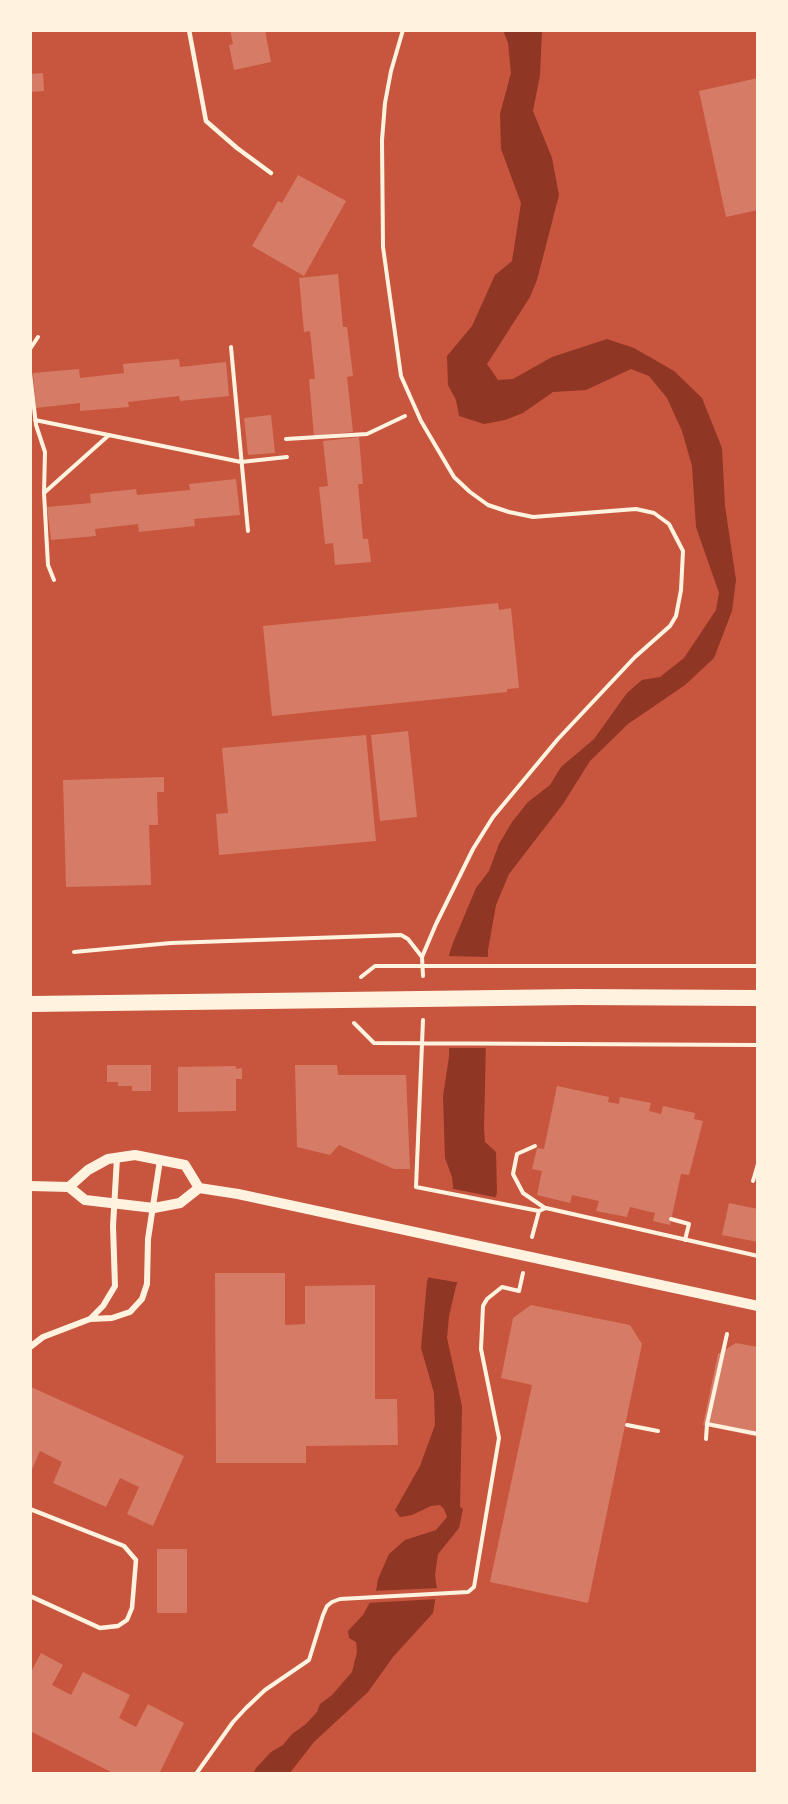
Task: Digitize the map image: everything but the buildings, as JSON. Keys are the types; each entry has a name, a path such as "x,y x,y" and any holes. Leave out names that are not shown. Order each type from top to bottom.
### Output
{"highway":[{"path":"30,1004 384,998 758,998"}],"street":[{"path":"69,1187 88,1170 108,1159 135,1155 184,1165 199,1188"},
{"path":"90,1319 103,1306 115,1286 113,1204 117,1158"},
{"path":"30,1347 43,1337 90,1319 112,1318 130,1312 142,1299 147,1284 148,1239 160,1159"},
{"path":"30,1186 69,1187 85,1200 154,1208 180,1203 199,1188 238,1194 758,1306"}],"lane":[{"path":"189,30 206,121 271,173"},
{"path":"30,1509 124,1546 136,1560 132,1608 127,1620 118,1626 100,1628 30,1596"}],"path":[{"path":"403,30 391,71 385,103 382,140 383,247 402,376 421,421 454,477 488,505 533,517 636,509 654,513 669,525 683,551 676,616 670,626 628,664 558,739 493,817 458,878 423,957 423,985"},
{"path":"30,349 38,337"},
{"path":"231,347 248,531"},
{"path":"30,373 35,420 45,452 44,493 48,565 54,580"},
{"path":"286,439 368,434 405,416"},
{"path":"35,420 241,462 288,457"},
{"path":"44,493 110,435"},
{"path":"74,952 171,943 400,935 408,939 423,957"},
{"path":"387,966 758,966"},
{"path":"423,1018 416,1187 539,1211 546,1208"},
{"path":"387,1044 758,1045"},
{"path":"534,1146 517,1154 513,1174 524,1193 546,1208 758,1256"},
{"path":"753,1181 758,1164"},
{"path":"531,1242 539,1211"},
{"path":"671,1219 689,1224 685,1240"},
{"path":"195,1774 246,1708 265,1690 309,1660 327,1606 340,1599 471,1590 477,1576 499,1438 481,1349 483,1306 487,1299 502,1287 519,1291 523,1275"},
{"path":"706,1439 707,1424 727,1334"},
{"path":"707,1424 758,1434"},
{"path":"627,1425 658,1431"}],"shaded area":[{"path":"503,30 542,30 540,75 533,111 552,158 559,195 537,280 530,297 487,364 498,380 513,379 552,357 607,339 634,348 674,371 702,398 722,448 725,506 736,580 732,611 714,658 685,685 628,724 590,761 563,804 509,874 496,905 488,950 484,1129 485,1142 496,1152 497,1193 456,1286 447,1338 462,1406 460,1507 463,1509 459,1528 438,1554 435,1575 437,1589 433,1613 393,1657 368,1692 314,1742 289,1774 253,1774 271,1752 283,1745 292,1734 306,1724 317,1712 320,1704 332,1695 352,1672 357,1652 356,1642 349,1638 348,1631 363,1615 376,1591 378,1579 389,1554 405,1540 436,1530 447,1517 440,1505 400,1517 395,1510 420,1466 435,1425 434,1393 421,1348 427,1282 453,1187 445,1158 443,1096 449,1057 449,955 453,943 476,888 489,871 499,844 512,822 528,802 550,785 561,767 594,739 627,693 642,680 660,677 684,658 716,610 719,593 696,527 692,466 682,431 667,398 649,376 631,369 586,390 553,392 523,413 505,420 484,424 459,416 456,400 448,385 447,356 472,326 495,275 512,261 521,203 501,149 500,114 511,73 508,43"}],"pier":[{"path":"446,956 491,957 489,1048 446,1048"},
{"path":"449,1188 499,1198 461,1283 426,1277"},
{"path":"440,1588 438,1599 366,1603 372,1591"}]}
